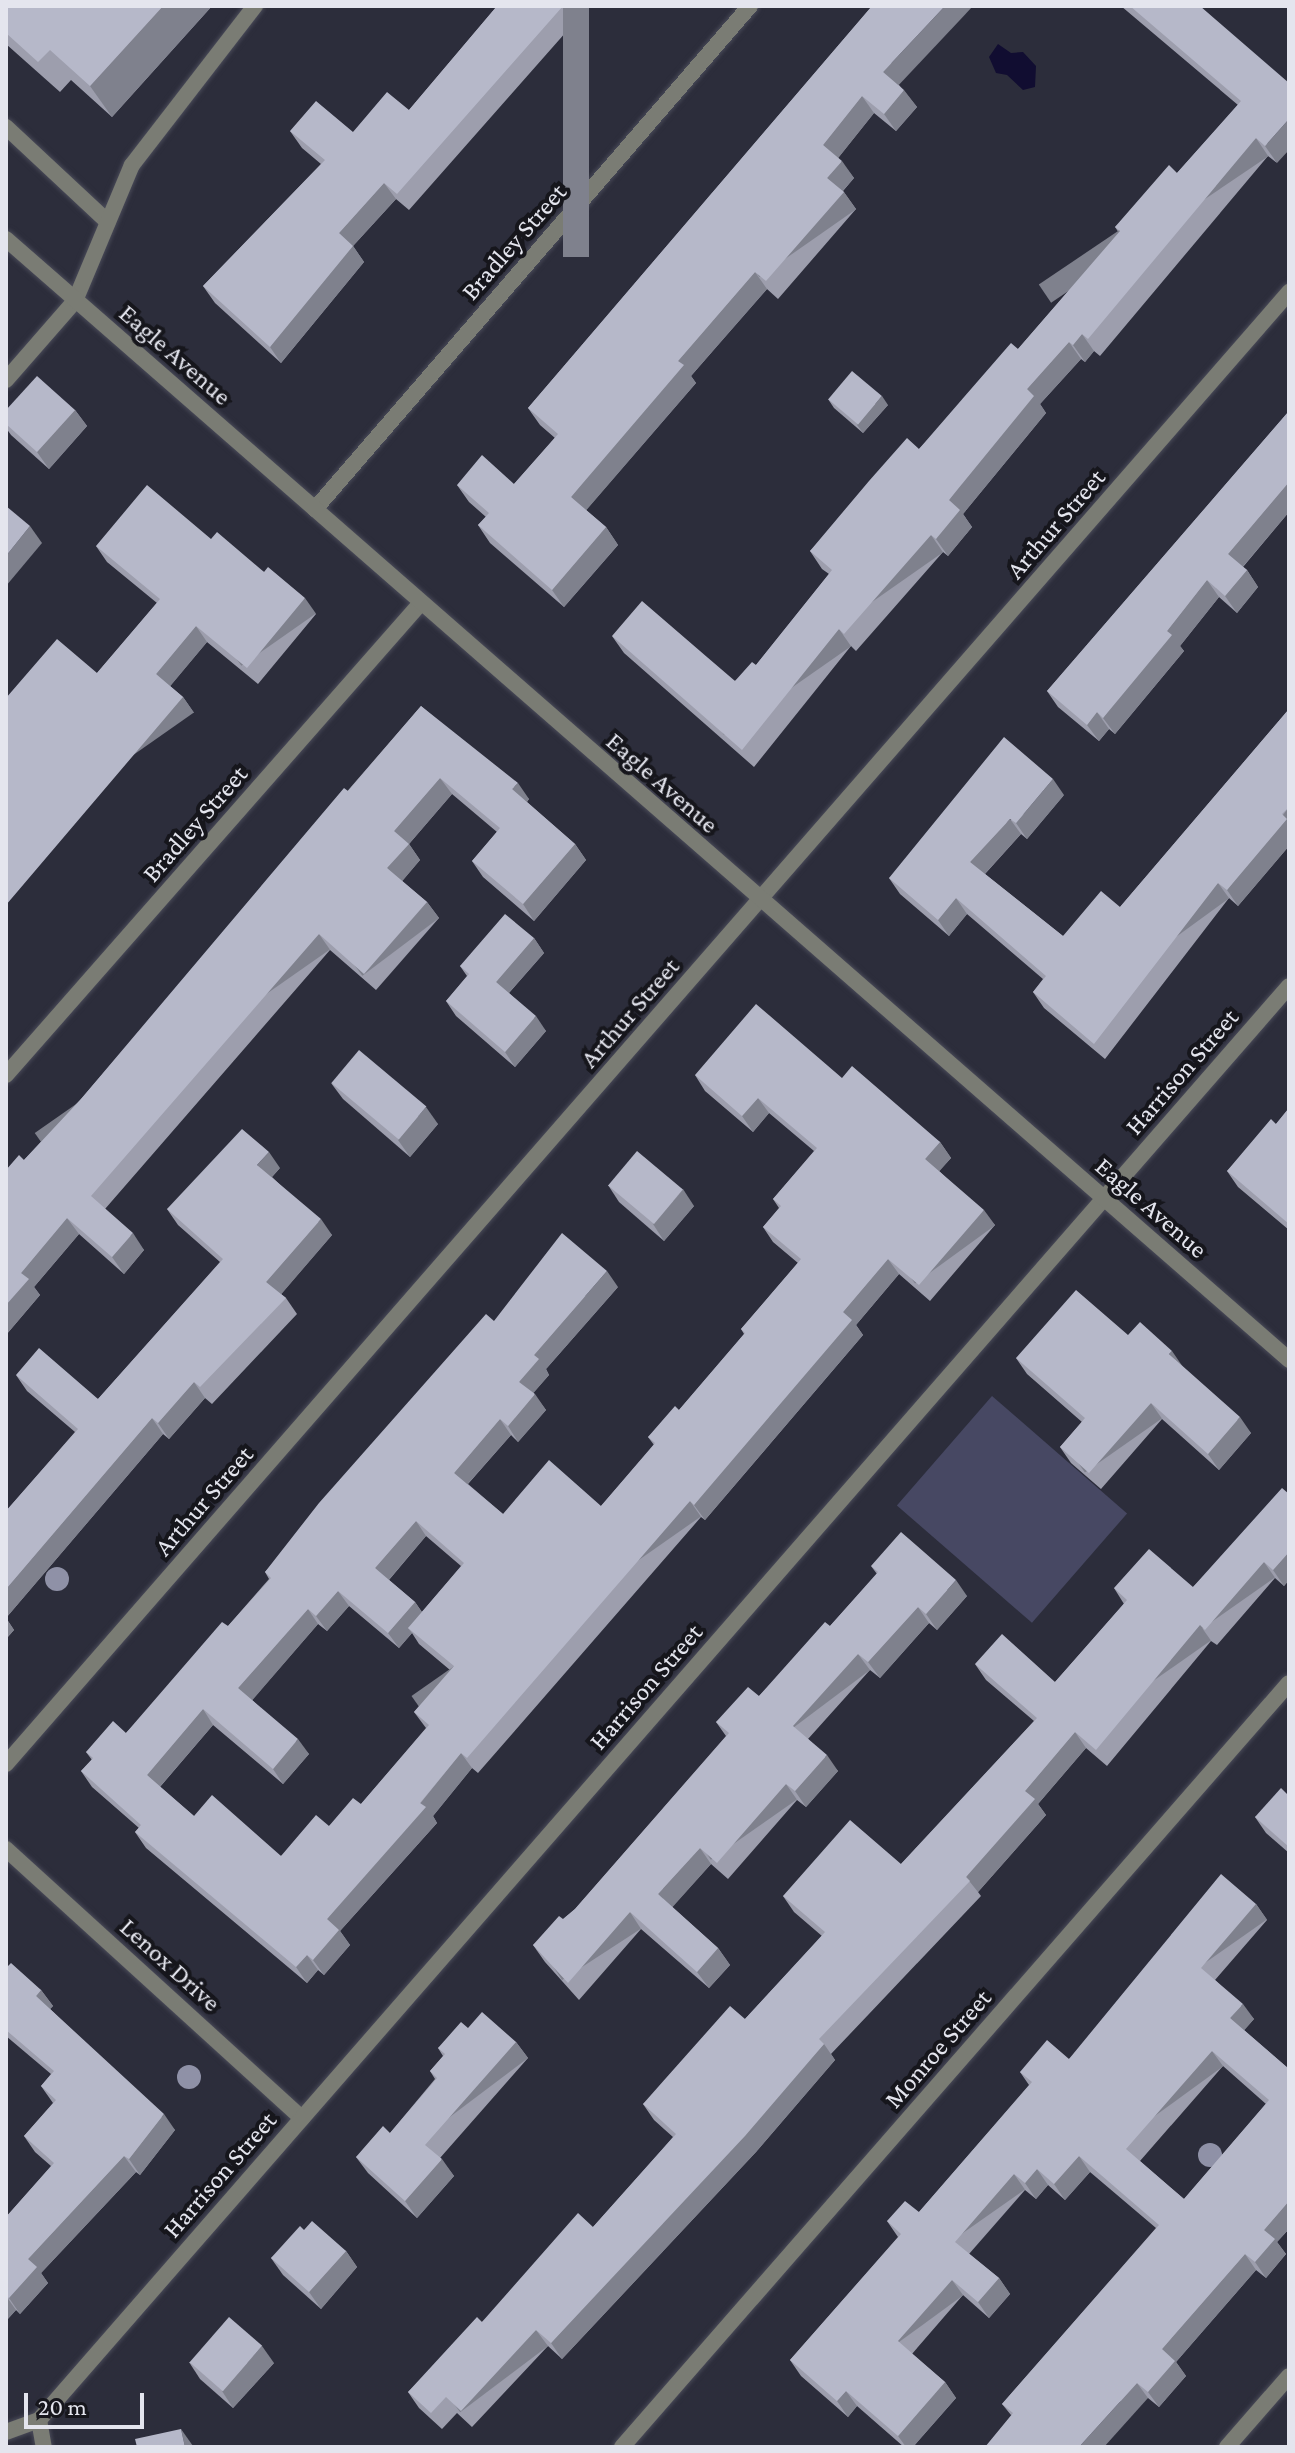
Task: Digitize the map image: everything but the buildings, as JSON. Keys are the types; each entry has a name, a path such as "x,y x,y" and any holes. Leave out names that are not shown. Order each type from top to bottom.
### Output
{"street":[{"path":"6,380 75,301 132,165 255,6"},
{"name":"Bradley Street","path":"315,509 750,6"},
{"path":"6,127 108,222"},
{"name":"Eagle Avenue","path":"6,239 315,509 419,605 1289,1360"},
{"name":"Arthur Street","path":"6,1764 1289,292"},
{"name":"Bradley Street","path":"6,1075 419,605"},
{"name":"Harrison Street","path":"39,2420 1289,986"},
{"name":"Monroe Street","path":"622,2447 1289,1683"},
{"name":"Lenox Drive","path":"6,1849 302,2118"},
{"path":"1227,2447 1289,2376"},
{"path":"6,2432 39,2420 44,2447"}],"shaded area":[{"path":"998,44 1011,53 1023,52 1036,66 1035,87 1023,90 1007,75 996,73 989,57"},
{"path":"992,1396 1127,1513 1032,1623 897,1505"}]}
